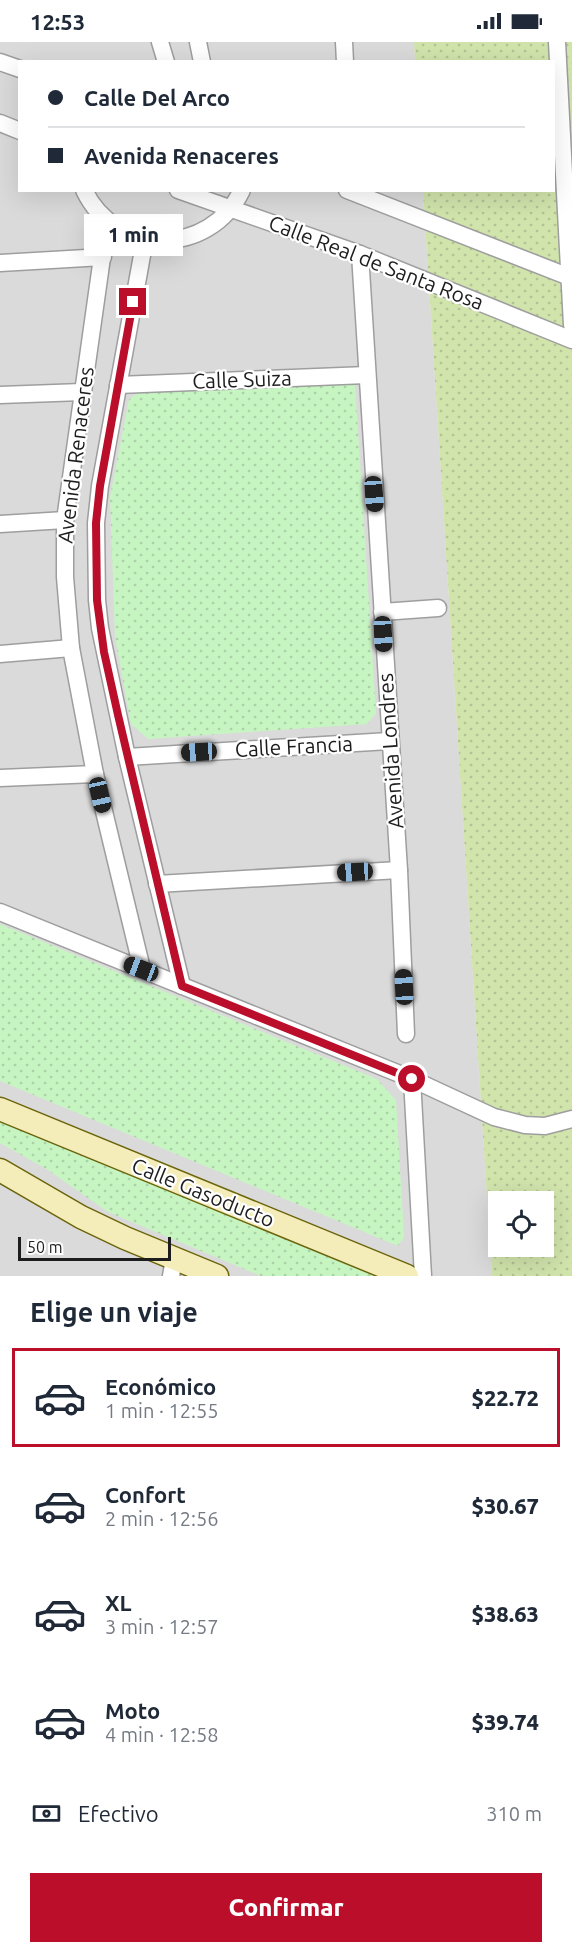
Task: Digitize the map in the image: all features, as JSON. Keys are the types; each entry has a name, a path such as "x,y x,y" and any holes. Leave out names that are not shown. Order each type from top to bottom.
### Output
{"street":[{"path":"160,42 165,60"},
{"path":"198,42 202,60"},
{"path":"344,42 345,60"},
{"path":"557,42 572,324"},
{"path":"0,62 18,68"},
{"path":"0,123 18,130"},
{"path":"85,192 89,202 107,222 145,239 164,241 191,236 216,222 230,210 241,192"},
{"name":"Calle Real de Santa Rosa","path":"183,192 360,254 572,340"},
{"path":"353,192 571,277"},
{"name":"Avenida Renaceres","path":"107,222 64,520 65,577 71,648 95,774 141,969"},
{"name":"Avenida Renaceres","path":"145,239 100,486 97,513 97,600 104,652 127,757 182,986"},
{"name":"Avenida Londres","path":"360,254 389,741 399,870 406,1034"},
{"path":"0,263 103,256"},
{"name":"Calle Suiza","path":"118,385 367,375"},
{"path":"0,395 82,392"},
{"path":"0,524 64,520"},
{"path":"382,612 438,608"},
{"path":"0,654 71,648"},
{"name":"Calle Francia","path":"127,757 389,741"},
{"path":"0,778 95,774"},
{"path":"157,884 399,870"},
{"path":"0,912 412,1079 494,1117 525,1125 546,1126 572,1119"},
{"path":"412,1079 423,1276"},
{"name":"Calle Gasoducto","path":"0,1109 407,1276"},
{"path":"0,1170 81,1217 125,1238 172,1267 208,1274"}],"shaded area":[{"path":"0,42 414,42 415,60 18,60 18,192 423,192 488,1213 488,1257 491,1257 492,1276 0,1276"}],"green space":[{"path":"414,42 572,42 572,1276 492,1276 491,1257 554,1257 554,1191 488,1191 488,1213 423,192 555,192 555,60 415,60"},
{"path":"340,380 355,385 376,713 367,724 148,739 131,724 115,637 110,497 129,399 143,390"},
{"path":"0,924 377,1079 396,1100 404,1237 398,1246 0,1081"},
{"path":"0,1116 389,1276 261,1276 108,1212 48,1170 0,1143"}],"route":[{"path":"133,302 100,486 96,523 97,600 104,652 182,986 412,1079"}]}
